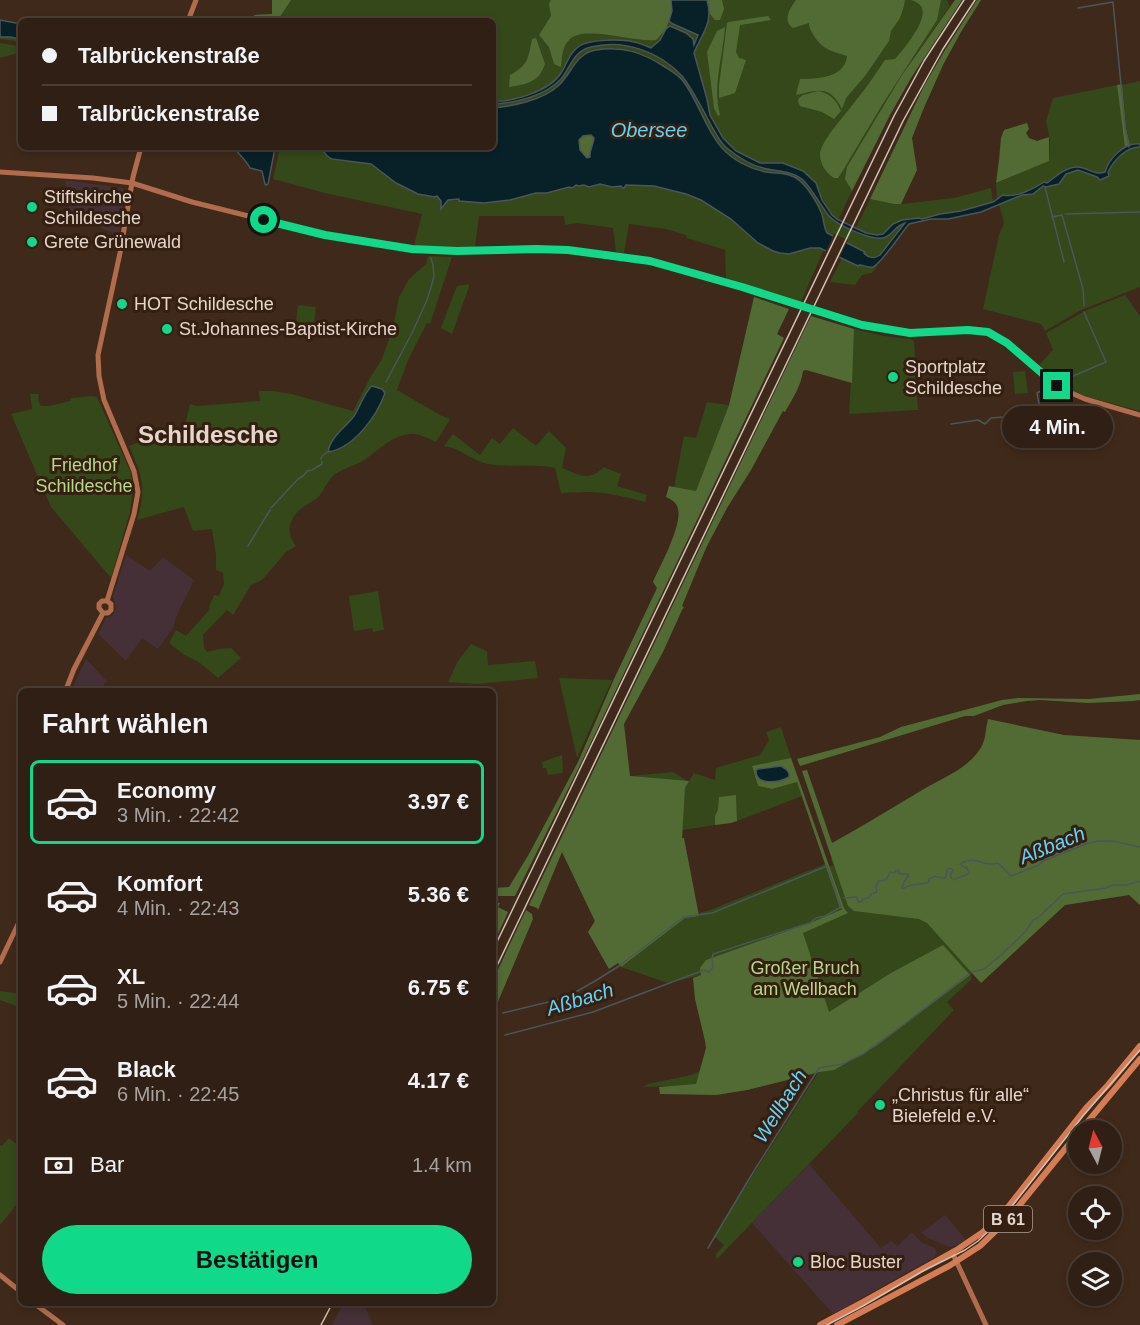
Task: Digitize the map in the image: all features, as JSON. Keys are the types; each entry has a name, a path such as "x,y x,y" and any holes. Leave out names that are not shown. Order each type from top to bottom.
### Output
{"main road":[{"path":"189,18 196,0"},
{"path":"67,688 103,613 99,604 107,601 134,514 138,492 134,471 104,400 98,367 100,344 140,150"},
{"path":"0,172 132,183 202,205 315,232 421,250 557,250 650,261 795,303 841,319 882,329 910,333 968,330 988,332 1007,343 1062,389 1085,399 1140,415"},
{"path":"0,962 18,925"},
{"name":"B 61","path":"820,1325 976,1238 1004,1212 1086,1108 1140,1046"},
{"name":"B 61","path":"1089,1120 1140,1059"},
{"path":"1086,1108 1091,1117"},
{"name":"B 61","path":"837,1325 957,1261 980,1246 1009,1218 1068,1146"},
{"path":"952,1252 986,1325"},
{"path":"0,1275 18,1290"},
{"path":"38,1306 63,1325"}],"shaded area":[{"path":"65,180 123,188 119,235 70,216"},
{"path":"126,555 150,571 163,557 194,580 173,628 158,649 142,638 126,661 98,634 106,618 113,615 116,607 113,596"},
{"path":"86,659 107,681 101,688 72,688"},
{"path":"809,1164 881,1248 891,1241 897,1246 912,1232 921,1242 935,1248 935,1257 833,1314 752,1223"},
{"path":"945,1215 966,1240 952,1247 921,1233"},
{"path":"342,1306 365,1306 373,1325 332,1325"}],"green space":[{"path":"272,0 671,0 670,21 698,35 693,46 666,29 660,40 651,48 627,41 583,44 567,59 558,78 549,85 527,96 496,101 496,18 254,18 254,15 272,14"},
{"path":"272,0 291,0 279,18 254,18 254,15 272,14"},
{"path":"551,0 671,0 672,11 666,29 656,40 597,34 576,36 565,46 561,67 554,64 549,47 539,35 551,16 549,4"},
{"path":"707,0 947,0 950,6 902,75 849,187 852,191 838,220 798,168 783,163 760,163 736,151 723,138 710,115 694,53 708,20"},
{"path":"707,0 722,0 724,9 720,20 715,20 710,14"},
{"path":"796,0 905,0 900,18 891,31 889,41 865,76 846,98 842,109 833,96 823,91 796,95 800,79 822,78 836,73 845,63 847,56 828,49 817,41 809,23 793,28 790,25 788,14"},
{"path":"911,0 941,0 937,20 842,172 838,178 834,178 822,165 820,154 822,148 885,60 895,59 920,24 922,9 918,3"},
{"path":"955,0 962,0 911,78 852,191 845,179 847,167 902,75"},
{"path":"977,0 981,0 943,65 912,138 917,170 901,204 870,199 924,86"},
{"path":"768,16 771,20 740,25 736,52 739,58 746,60 735,93 719,98 727,23"},
{"path":"725,27 717,94 720,115 718,116 714,108 707,52 717,31"},
{"path":"0,37 18,38 18,46 15,41 0,39"},
{"path":"536,38 545,64 542,70 531,82 509,87 510,75 524,64 532,39"},
{"path":"0,43 18,46 18,53 0,58"},
{"path":"603,45 635,47 671,65 687,83 715,134 725,147 748,163 761,168 791,173 802,179 834,221 864,235 880,238 885,238 898,225 905,222 906,224 902,226 882,254 875,257 868,256 864,253 865,251 831,237 825,229 817,205 801,182 789,175 755,169 732,156 711,133 681,79 658,62 635,52 607,49 586,52 559,86 540,97 496,108 496,104 536,95 552,86 562,77 573,59 589,47"},
{"path":"1140,81 1140,144 1130,145 1126,129 1122,85"},
{"path":"1122,84 1126,129 1130,145 1125,148 1117,85"},
{"path":"1117,85 1125,148 1105,172 1097,174 1074,168 1041,186 1002,196 997,200 996,183 1049,161 1050,140 1046,121 1053,98"},
{"path":"818,91 829,95 839,107 841,111 834,119 822,112 800,106 799,98"},
{"path":"1027,123 1029,129 1026,133 1029,138 1037,141 1049,137 1049,161 996,183 1004,130"},
{"path":"591,135 594,140 590,157 587,158 580,150 579,140 583,136"},
{"path":"1134,147 1140,147 1140,287 1081,310 1045,331 1041,324 983,309 999,235 1004,223 999,204 1022,195 1033,194 1043,186 1059,184 1066,174 1078,170 1097,177 1108,172 1113,161"},
{"path":"279,150 323,150 330,158 336,160 371,164 407,188 418,193 437,196 441,201 441,207 448,200 484,203 510,200 576,185 589,187 600,184 612,187 636,184 654,186 701,200 731,219 753,239 782,254 817,247 824,249 801,302 726,278 725,250 666,229 629,224 624,253 616,252 613,228 577,223 565,225 564,216 479,216 475,247 414,245 422,214 273,179"},
{"path":"991,188 993,202 922,219 907,219 893,224 885,234 866,233 856,228 870,199 901,204 954,198"},
{"path":"428,256 452,257 430,324 427,323 409,358 397,390 450,419 436,442 416,434 402,435 389,441 361,462 335,474 318,497 294,516 289,530 296,546 286,552 262,580 251,585 233,615 227,610 203,635 207,652 231,648 241,658 218,678 169,643 176,630 186,636 210,609 214,595 219,596 224,584 223,573 216,570 212,529 193,531 184,507 137,520 142,499 142,482 129,446 155,438 182,439 190,404 197,406 260,401 259,391 292,394 353,411 382,359 393,328 399,297 409,279 426,264","holes":["365,396 385,396 358,435 343,447 331,443 348,424"]},
{"path":"842,258 858,266 859,264 878,265 872,273 862,275 855,285 830,282"},
{"path":"469,284 452,334 441,328 457,286"},
{"path":"1125,295 1140,316 1140,411 1074,393 1066,389 1039,365 1053,350 1046,333 1087,310"},
{"path":"754,297 789,309 777,334 784,338 515,896 496,896 496,888 509,887 578,762 657,588 653,582 671,544 678,522 677,506 674,501 666,497 669,486 696,491 729,405"},
{"path":"298,305 316,307 314,324 296,322"},
{"path":"811,316 854,329 852,383 803,371 794,397 785,412 783,411 706,548 682,606 684,607 663,652 624,724 630,776 689,781 685,788 682,838 684,838 699,916 685,918 621,967 618,963 609,969 588,932 595,921 562,852 538,910 529,905"},
{"path":"854,329 914,341 918,410 849,414"},
{"path":"1025,371 1028,393 1015,394 1013,372"},
{"name":"Friedhof Schildesche","path":"30,394 39,394 38,400 41,406 70,401 71,398 97,397 131,473 133,491 130,512 111,578 51,507 11,414 32,409"},
{"path":"707,402 729,405 696,492 674,487 684,436 696,438"},
{"path":"513,428 536,446 549,431 566,448 562,468 588,476 604,467 621,474 617,486 647,495 645,502 601,493 561,493 555,468 488,464 444,446 453,434 480,455 492,438 500,444"},
{"path":"378,591 384,630 373,632 372,628 354,631 349,596"},
{"path":"471,644 487,651 488,665 535,661 538,678 478,684 448,682 458,661"},
{"path":"559,678 612,680 577,758"},
{"path":"1140,694 1140,700 1133,701 1088,703 1040,700 1003,705 974,716 965,716 800,766 797,759 880,737 901,727 1002,700 1018,698 1089,699"},
{"path":"988,719 1064,735 1140,740 1140,905 1129,895 1065,905 981,983 927,923 919,919 854,911 848,906 802,771 807,770 832,843 964,766 982,746"},
{"name":"Großer Bruch am Wellbach","path":"623,724 630,776 673,772 686,780 687,784 694,773 715,780 716,768 760,755 769,740 766,732 781,727 791,758 752,767 758,786 772,789 797,781 802,796 737,821 736,796 718,811 715,825 683,830 682,839 698,916 699,913 825,864 826,867 833,865 831,858 886,813 957,772 972,759 982,746 986,725 1012,733 1140,905 1129,895 1065,905 981,983 973,973 970,975 972,979 947,1002 954,1010 717,1259 716,1254 724,1245 714,1236 818,1073 716,1095 701,975 668,983 621,967 595,922 562,852"},
{"path":"562,755 563,773 548,775 542,762"},
{"path":"791,758 844,908 848,913 803,933 829,1012 891,973 943,945 970,975 876,1046 834,1070 716,1095 660,1094 659,1087 696,1084 706,1048 695,999 693,978 701,975 700,968 706,960 843,909 840,908 797,782 772,789 758,786 752,766"},
{"path":"736,795 737,821 715,825 719,797"},
{"path":"496,902 500,903 498,907 508,912 496,939"},
{"path":"526,910 532,914 533,919 496,1006 496,974"},
{"path":"0,991 18,994 18,1007 0,1000"},
{"path":"700,1071 696,1085 643,1087 648,1084"},
{"path":"9,1138 18,1146 18,1203 0,1225 0,1145 2,1146"}],"water":[{"name":"Obersee","path":"671,0 707,0 708,20 694,53 710,115 723,138 736,151 760,163 783,163 803,171 816,183 822,200 832,215 866,233 883,234 893,224 902,220 922,219 961,211 993,202 1003,195 1019,194 1044,182 1047,183 1073,167 1081,167 1097,173 1105,172 1114,156 1123,148 1134,144 1140,144 1140,147 1130,149 1121,155 1108,172 1109,176 1100,180 1078,170 1066,174 1059,184 1043,186 1033,194 1022,195 981,212 909,224 873,267 858,266 820,248 810,248 789,254 773,251 758,243 731,219 701,200 654,186 626,185 623,188 600,184 589,187 576,185 572,188 536,193 510,200 484,203 459,201 459,199 448,200 441,209 441,201 437,196 418,194 396,183 371,164 332,159 324,150 496,150 496,108 528,102 552,91 563,81 578,60 589,52 606,49 632,51 648,57 681,79 689,89 716,141 731,156 754,169 796,178 812,195 822,214 827,233 865,252 869,257 880,255 905,223 886,237 874,238 833,220 802,179 788,173 753,165 725,147 682,76 663,60 640,49 603,45 585,49 576,56 561,79 547,90 521,100 496,104 496,101 521,97 549,85 561,73 574,50 589,42 628,41 651,48 670,26 686,33 693,39 694,45 698,35 669,21 672,11","holes":["591,135 594,138 590,157 587,158 580,150 579,140 583,136"]},
{"path":"0,20 18,23 18,38 0,37"},
{"path":"237,150 274,150 268,184 265,184 262,171 250,168"},
{"path":"372,386 382,389 385,393 370,421 347,444 328,452 332,442 354,416"},
{"path":"781,766 786,769 789,777 768,782 759,779 757,775 756,770 758,769"}],"pier":[{"path":"834,234 848,240 838,260 825,253"}],"waterway":[{"path":"1078,8 1113,2 1129,147"},
{"path":"1045,187 1064,262"},
{"path":"1065,214 1140,212"},
{"path":"1052,217 1062,215 1083,289 1084,306"},
{"path":"386,382 427,300 434,277 431,258"},
{"path":"1059,382 1106,362 1084,312"},
{"path":"951,424 978,420 985,424 991,418 1015,416 1017,419 1041,415 1037,393 1048,387"},
{"path":"321,459 329,451"},
{"path":"271,508 298,479 307,471 322,464 322,461"},
{"path":"248,546 270,510"},
{"name":"Aßbach","path":"844,898 856,897 859,902 869,898 871,894 877,892 876,886 879,881 886,880 890,872 899,870 899,874 908,874 902,888 905,888 929,882 929,879 934,877 945,878 950,868 953,870 951,878 954,880 966,875 969,873 967,867 960,864 971,860 988,864 998,863 1011,876 1039,865 1043,861 1098,841 1112,841 1140,847"},
{"path":"503,1013 565,998 619,966 684,917 712,913 827,866 841,907 825,916 816,918 810,923 713,954 713,967 709,972 704,970 593,1012 505,1035"},
{"name":"Wellbach","path":"972,972 984,969 1000,956 1026,931 1033,920 1063,894 1140,881"},
{"name":"Wellbach","path":"708,1248 819,1068 842,1064 863,1054 969,974"}],"tram line":[{"path":"827,1325 978,1241 1005,1215 1083,1116 1140,1050"}],"railway":[{"path":"496,944 894,116 924,61 964,0"},
{"path":"496,968 903,121 943,49 975,0"},
{"path":"321,1325 331,1306"}],"place":[{"name":"Stiftskirche Schildesche","path":"32,207"},
{"name":"Grete Grünewald","path":"32,242"},
{"name":"HOT Schildesche","path":"122,304"},
{"name":"St.Johannes-Baptist-Kirche","path":"167,329"},
{"name":"Sportplatz Schildesche","path":"893,377"},
{"name":"„Christus für alle“ Bielefeld e.V.","path":"880,1105"},
{"name":"Bloc Buster","path":"798,1262"}],"district":[{"name":"Schildesche","path":"208,434"}],"route":[{"path":"264,220 325,235 412,249 438,251 568,250 650,261 862,325 910,333 968,330 988,332 1007,343 1057,386"}]}
